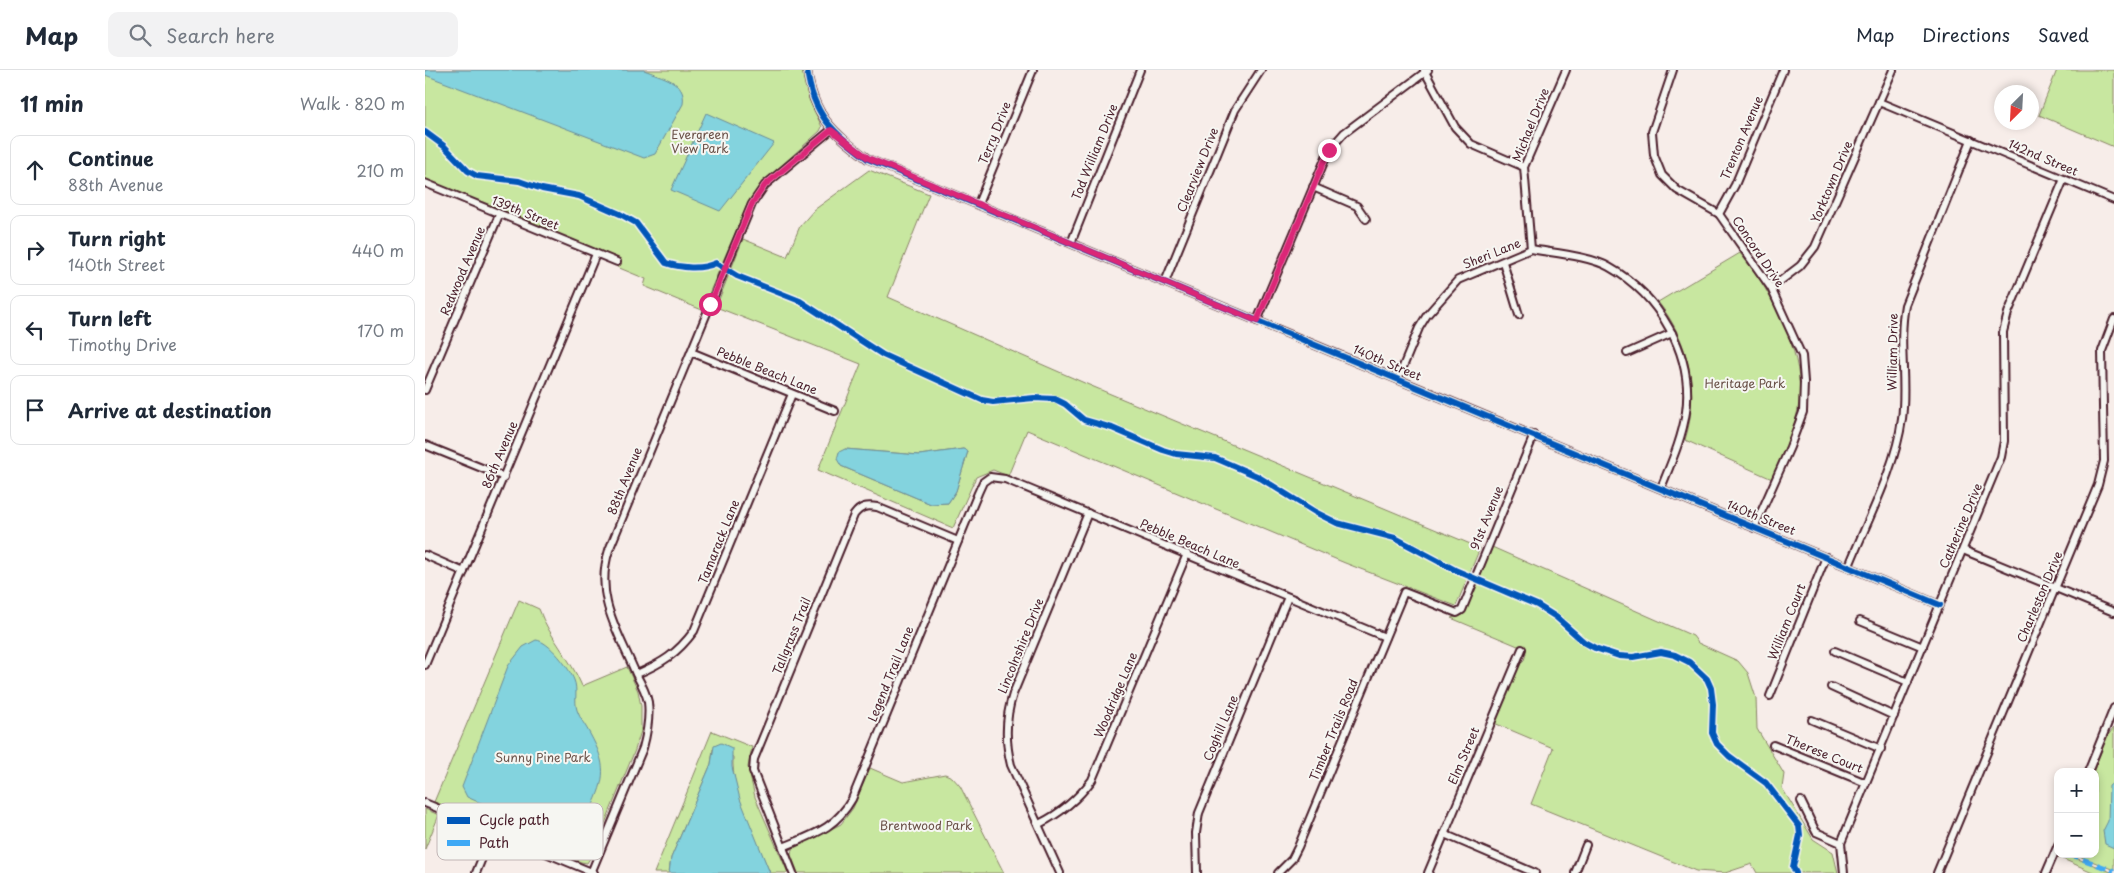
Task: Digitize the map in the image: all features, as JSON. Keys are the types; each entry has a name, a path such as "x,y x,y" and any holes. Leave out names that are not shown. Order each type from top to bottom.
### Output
{"street":[{"path":"807,70 814,99 831,130"},
{"name":"Terry Drive","path":"978,204 1033,70"},
{"name":"Tod William Drive","path":"1071,243 1140,70"},
{"name":"Clearview Drive","path":"1165,282 1235,110 1261,70"},
{"name":"Michael Drive","path":"1531,249 1524,167 1566,70"},
{"name":"Concord Drive","path":"1673,70 1652,132 1652,143 1657,165 1669,184 1719,214 1771,288 1802,356 1804,382 1803,412 1790,447 1754,528"},
{"name":"Trenton Avenue","path":"1719,214 1735,185 1783,70"},
{"name":"Yorktown Drive","path":"1771,288 1800,266 1815,247 1893,70"},
{"path":"1257,321 1329,150 1344,133 1426,71 1455,126 1471,144 1524,167"},
{"name":"142nd Street","path":"1879,102 2114,200"},
{"name":"140th Street","path":"831,130 868,158 1940,605"},
{"name":"88th Avenue","path":"603,845 647,734 647,701 637,674 608,612 604,588 604,569 609,550 752,204 765,185 831,130"},
{"name":"William Drive","path":"1849,566 1890,465 1900,434 1903,404 1902,320 1905,304 1971,140"},
{"name":"Catherine Drive","path":"1844,873 1841,843 1995,473 2003,448 2003,332 2007,313 2064,179"},
{"name":"139th Street","path":"425,183 617,262"},
{"path":"1313,187 1357,206 1367,219"},
{"name":"Redwood Avenue","path":"425,390 499,215"},
{"path":"1531,249 1569,255 1607,266 1633,283 1645,295 1656,307 1672,332 1681,357 1686,383 1686,411 1680,443 1661,488"},
{"name":"Sheri Lane","path":"1398,379 1419,328 1427,315 1457,280 1531,249"},
{"name":"86th Avenue","path":"425,665 597,254"},
{"path":"1503,262 1519,315"},
{"name":"Charleston Drive","path":"1937,873 2098,484 2104,461 2102,351 2114,319"},
{"path":"1627,353 1672,332"},
{"name":"Pebble Beach Lane","path":"691,352 835,411"},
{"name":"Tamarack Lane","path":"637,674 664,662 685,643 694,631 792,394"},
{"name":"91st Avenue","path":"1404,592 1457,613 1462,610 1534,435"},
{"path":"425,445 504,477"},
{"name":"Pebble Beach Lane","path":"987,479 997,477 1005,479 1385,637"},
{"name":"Legend Trail Lane","path":"783,847 829,827 842,815 849,804 978,493 987,479"},
{"name":"Tallgrass Trail","path":"793,873 753,771 755,758 854,515 862,507 869,505 877,507 958,541"},
{"name":"Lincolnshire Drive","path":"1060,873 1011,765 1007,747 1007,713 1013,694 1089,514"},
{"path":"1963,550 2114,612"},
{"name":"Woodridge Lane","path":"1039,824 1068,806 1081,794 1096,773 1187,554"},
{"path":"425,556 464,572"},
{"name":"William Court","path":"1770,696 1826,556"},
{"name":"Timber Trails Road","path":"1278,873 1292,858 1298,847 1404,592"},
{"name":"Coghill Lane","path":"1197,873 1196,832 1199,814 1288,597"},
{"path":"1860,621 1923,647"},
{"name":"Elm Street","path":"1428,873 1521,649"},
{"path":"1835,651 1908,682"},
{"path":"1831,687 1894,716"},
{"path":"2090,768 2112,718 2114,708"},
{"path":"1811,720 1881,749"},
{"name":"Therese Court","path":"1773,745 1866,783"},
{"path":"1801,801 1816,832 1841,843"},
{"path":"425,803 437,808"},
{"path":"1444,834 1535,873"},
{"path":"1575,873 1586,845"},
{"path":"2046,873 2054,854"},
{"path":"476,873 481,860"},
{"path":"561,860 592,873"},
{"name":"88th Avenue","path":"592,873 597,860"}],"green space":[{"name":"Evergreen View Park","path":"425,70 803,70 809,99 822,127 820,131 763,182 747,205 702,310 644,286 646,279 617,267 618,260 425,179"},
{"path":"2057,70 2114,70 2114,147 2039,115"},
{"path":"869,170 929,194 888,297 1089,385 1480,548 1456,606 1345,563 1027,430 1008,476 993,470 976,477 953,528 818,470 861,364 716,307 743,239 787,257 800,226 814,210","holes":["845,449 919,455 963,449 968,451 956,491 948,503 931,504 841,466"]},
{"name":"Heritage Park","path":"1740,253 1760,280 1782,320 1798,368 1799,401 1796,418 1772,479 1685,440 1691,404 1689,367 1677,333 1669,317 1658,302"},
{"path":"1492,547 1693,636 1698,643 1738,661 1748,673 1756,698 1757,729 1784,774 1782,788 1813,839 1833,852 1838,873 1757,873 1752,864 1725,873 1696,871 1531,804 1553,748 1494,723 1518,664 1524,660 1525,649 1451,618 1463,615"},
{"name":"Sunny Pine Park","path":"519,600 539,609 548,629 582,686 627,667 638,691 641,706 641,731 603,828 603,803 434,802"},
{"path":"2114,728 2114,870 2084,858 2099,858 2099,768 2095,768 2108,735"},
{"path":"712,731 752,747 748,767 755,797 788,873 770,873 740,801 733,771 733,757 713,749 711,764 671,858 669,873 654,873"},
{"name":"Brentwood Park","path":"870,768 903,782 945,774 952,777 960,786 1004,873 798,873 791,855 792,849 841,824 853,808"},
{"path":"425,809 437,814 437,820 425,849"},
{"path":"2060,858 2075,858 2114,873 2095,873"},
{"name":"Sunny Pine Park","path":"576,860 589,860 587,863"}],"water":[{"path":"425,70 644,70 677,85 683,96 683,104 655,154 644,158 425,75"},
{"path":"706,113 774,143 720,211 671,190"},
{"path":"845,449 919,455 963,449 968,451 956,491 948,503 931,504 841,466 837,459 839,452"},
{"path":"536,640 547,645 564,663 572,675 576,687 577,710 596,745 602,763 602,780 594,803 481,803 467,797 462,787 508,666 523,647"},
{"path":"721,743 732,748 732,767 740,799 770,873 669,873 671,858 711,764 714,746"},
{"path":"2114,782 2114,848 2105,844 2103,831 2108,821 2109,786"}],"marked path":[{"path":"2080,858 2114,871"}],"cycle path":[{"path":"807,70 814,100 827,122 868,159 1940,605"},
{"path":"425,132 444,146 468,171 477,176 519,181 542,189 579,196 620,214 636,223 666,263 691,268 704,267 716,263 737,276 800,301 883,355 982,400 993,402 1034,398 1055,399 1065,404 1084,420 1112,428 1163,450 1176,454 1215,458 1257,476 1315,512 1337,523 1395,538 1455,570 1537,605 1556,617 1584,642 1595,648 1619,656 1633,657 1661,652 1675,655 1689,662 1707,679 1711,688 1713,704 1712,733 1717,744 1729,756 1766,783 1799,826 1800,835 1793,867 1796,873"}],"route":[{"path":"710,304 752,204 765,185 831,130 868,158 1257,321 1329,150"}]}
